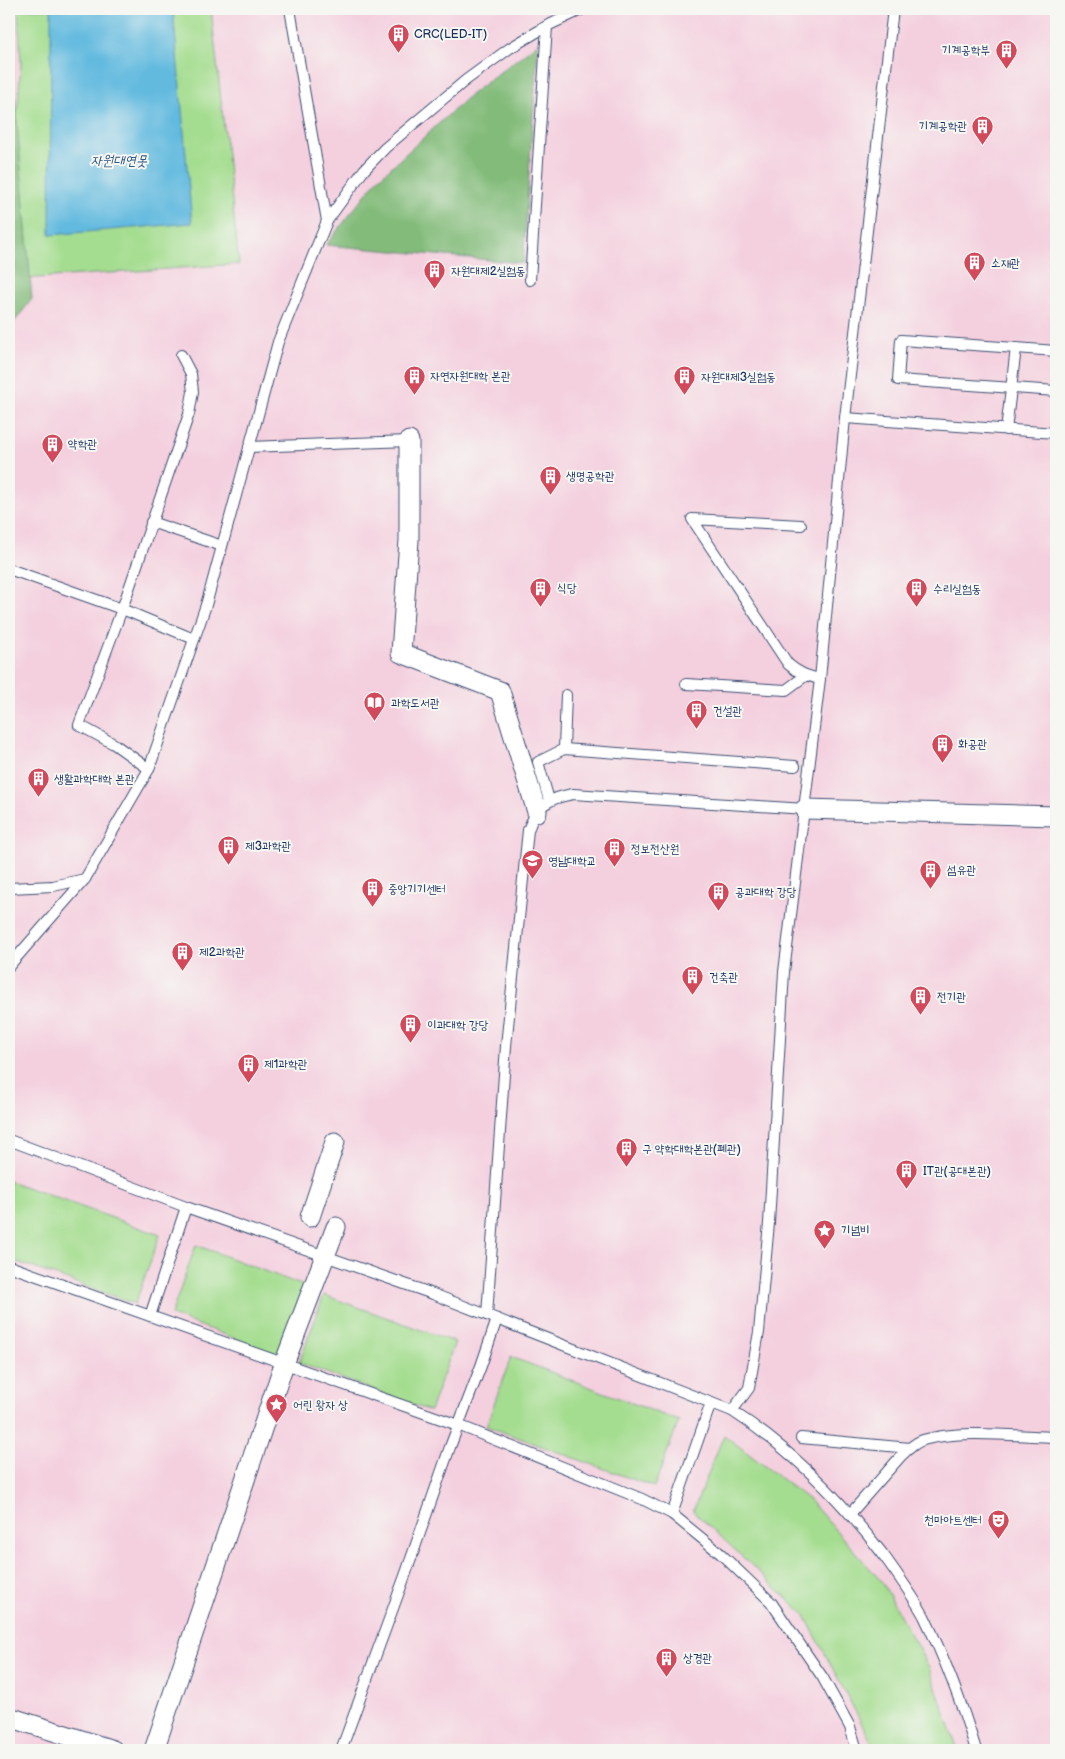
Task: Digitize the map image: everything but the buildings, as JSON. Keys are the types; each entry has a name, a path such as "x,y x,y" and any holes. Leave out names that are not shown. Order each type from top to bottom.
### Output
{"street":[{"path":"409,441 408,540 401,653 500,691 543,806"},
{"path":"805,809 1056,816"},
{"path":"310,1217 335,1142"},
{"path":"154,1750 284,1364 336,1227"},
{"path":"9,1717 113,1750"}],"lane":[{"path":"290,9 327,221"},
{"path":"9,966 85,878 149,769 206,605 278,342 327,221 364,170 385,148 466,80 510,48 547,26 583,9"},
{"path":"732,1411 749,1388 757,1349 769,1223 784,972 820,679 845,418 893,9"},
{"path":"530,280 547,26"},
{"path":"1056,351 901,340 898,380 1056,391"},
{"path":"1006,430 1016,348"},
{"path":"149,769 114,744 79,725 122,609 189,414 193,392 191,374 181,356"},
{"path":"845,418 1056,433"},
{"path":"249,447 409,441"},
{"path":"801,525 692,519 788,664 806,676 820,679"},
{"path":"151,522 222,546"},
{"path":"9,569 122,609 194,639"},
{"path":"686,684 786,690 806,676"},
{"path":"564,749 566,695"},
{"path":"543,806 538,762 564,749 795,766"},
{"path":"341,1750 481,1366 492,1317 506,1046 528,830 543,806 558,796 573,794 805,809"},
{"path":"9,888 53,886 85,878"},
{"path":"9,1140 186,1207 434,1294 732,1411 754,1425 787,1451 850,1514 906,1585 945,1661 976,1750"},
{"path":"150,1316 186,1207"},
{"path":"9,1266 458,1425 642,1499 672,1514 721,1554 770,1602 823,1678 850,1727 857,1750"},
{"path":"672,1514 711,1403"},
{"path":"850,1514 880,1478 910,1448 921,1441 966,1434 1056,1437"},
{"path":"801,1438 910,1448"}],"shaded area":[{"name":"영남대학교","path":"9,9 1056,9 1056,1750 9,1750"}],"green space":[{"path":"18,9 211,9 239,264 9,280 9,189 13,171 21,63"},
{"path":"9,27 32,299 9,329"},
{"path":"538,43 523,263 326,245 376,181 470,95"},
{"path":"9,1181 160,1235 135,1304 9,1259"},
{"path":"196,1245 304,1286 280,1355 171,1315"},
{"path":"324,1295 455,1342 430,1411 299,1363"},
{"path":"511,1357 679,1421 654,1487 486,1426"},
{"path":"724,1435 809,1500 882,1582 929,1668 958,1750 874,1750 804,1614 693,1511"}],"water":[{"name":"자원대연못","path":"51,9 173,9 192,223 50,235"}],"place":[{"name":"CRC(LED-IT)","path":"398,53"},
{"name":"기계공학부","path":"1006,69"},
{"name":"기계공학관","path":"983,145"},
{"name":"소재관","path":"975,282"},
{"name":"자원대제2실험동","path":"435,290"},
{"name":"자연자원대학 본관","path":"414,395"},
{"name":"자원대제3실험동","path":"685,396"},
{"name":"약학관","path":"52,463"},
{"name":"생명공학관","path":"550,495"},
{"name":"식당","path":"541,607"},
{"name":"수리실험동","path":"917,608"},
{"name":"과학도서관","path":"375,722"},
{"name":"건설관","path":"697,730"},
{"name":"화공관","path":"942,763"},
{"name":"생활과학대학 본관","path":"38,798"},
{"name":"제3과학관","path":"229,865"},
{"name":"정보전산원","path":"615,868"},
{"name":"영남대학교","path":"532,880"},
{"name":"섬유관","path":"931,889"},
{"name":"중앙기기센터","path":"372,908"},
{"name":"공과대학 강당","path":"719,911"},
{"name":"제2과학관","path":"183,971"},
{"name":"건축관","path":"693,996"},
{"name":"전기관","path":"921,1016"},
{"name":"이과대학 강당","path":"411,1044"},
{"name":"제1과학관","path":"248,1083"},
{"name":"구 약학대학본관(폐관)","path":"626,1168"},
{"name":"IT관(공대본관)","path":"907,1190"},
{"name":"기념비","path":"825,1249"},
{"name":"어린 왕자 상","path":"277,1424"},
{"name":"천마아트센터","path":"998,1539"},
{"name":"상경관","path":"667,1677"}]}
